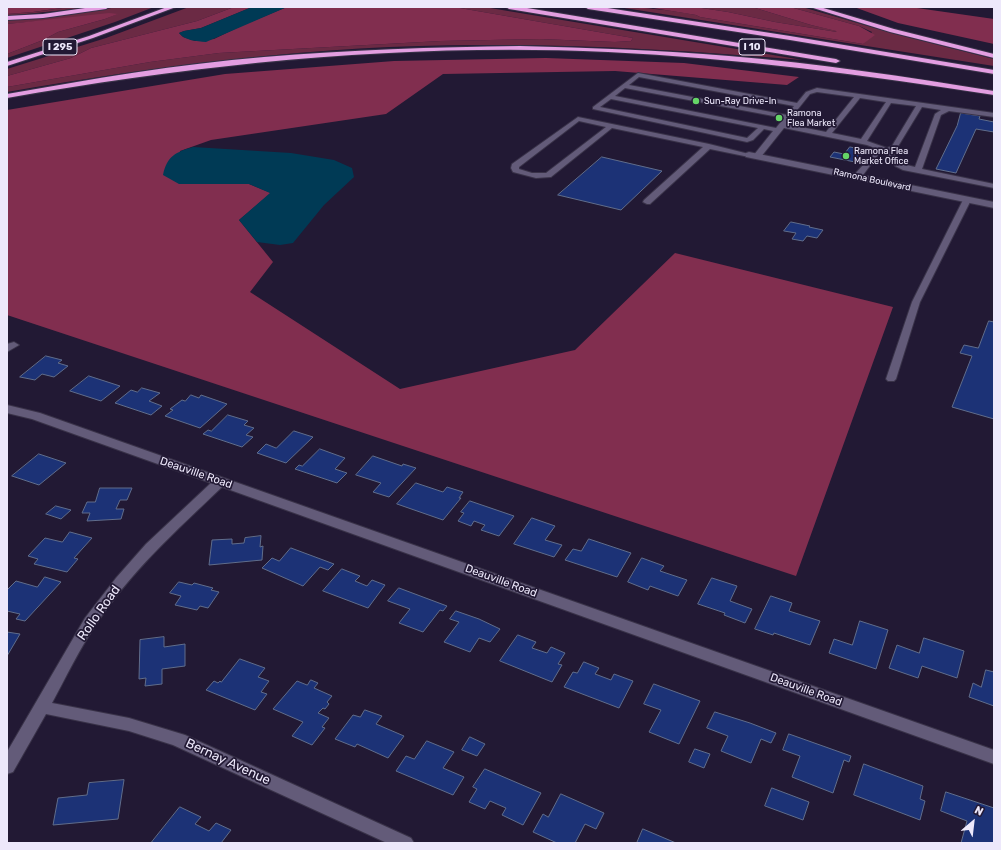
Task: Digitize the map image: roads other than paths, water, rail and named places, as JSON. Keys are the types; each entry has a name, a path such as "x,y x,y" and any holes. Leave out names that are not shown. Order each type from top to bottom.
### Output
{"highway":[{"path":"7,18 43,16 106,7"},
{"name":"I 295","path":"7,64 91,37 173,7"},
{"name":"I 10","path":"509,7 994,88"},
{"name":"I 10","path":"588,7 790,38 994,72"},
{"path":"813,7 892,31 994,56"},
{"path":"7,96 133,75 261,59 361,52 498,48 616,50 735,58 812,66 908,79 994,93"}],"street":[{"name":"Ramona Boulevard","path":"753,155 994,205"},
{"name":"Deauville Road","path":"7,409 36,416 994,757"},
{"name":"Rollo Road","path":"7,767 90,622 121,581 151,547 220,481"},
{"name":"Bernay Avenue","path":"42,707 129,723 156,731 179,740 405,843"}],"lane":[{"path":"764,127 751,139 747,140 595,108 638,75 797,105"},
{"path":"624,86 787,117"},
{"path":"611,126 548,175 532,176 516,170 515,168 515,166 578,119 753,155 808,93 817,90 994,115"},
{"path":"828,134 858,96"},
{"path":"610,97 764,127 779,127 828,134 864,142 886,150 898,164 906,168 994,186"},
{"path":"864,142 890,100"},
{"path":"857,177 876,154 895,147 920,105"},
{"path":"918,170 938,114 948,108"},
{"path":"646,133 645,130 647,127 660,122"},
{"path":"647,202 709,146"},
{"path":"891,379 916,302 967,200"}],"water":[{"path":"252,7 287,7 206,42 188,39 179,33 201,28"},
{"path":"193,147 291,153 334,160 352,168 354,177 324,205 293,243 280,245 257,242 239,220 270,193 249,184 179,184 163,175 167,163 173,156"}],"place":[{"name":"Sun-Ray Drive-In","path":"696,101"},
{"name":"Ramona Flea Market","path":"779,118"},
{"name":"Ramona Flea Market Office","path":"846,156"}]}
